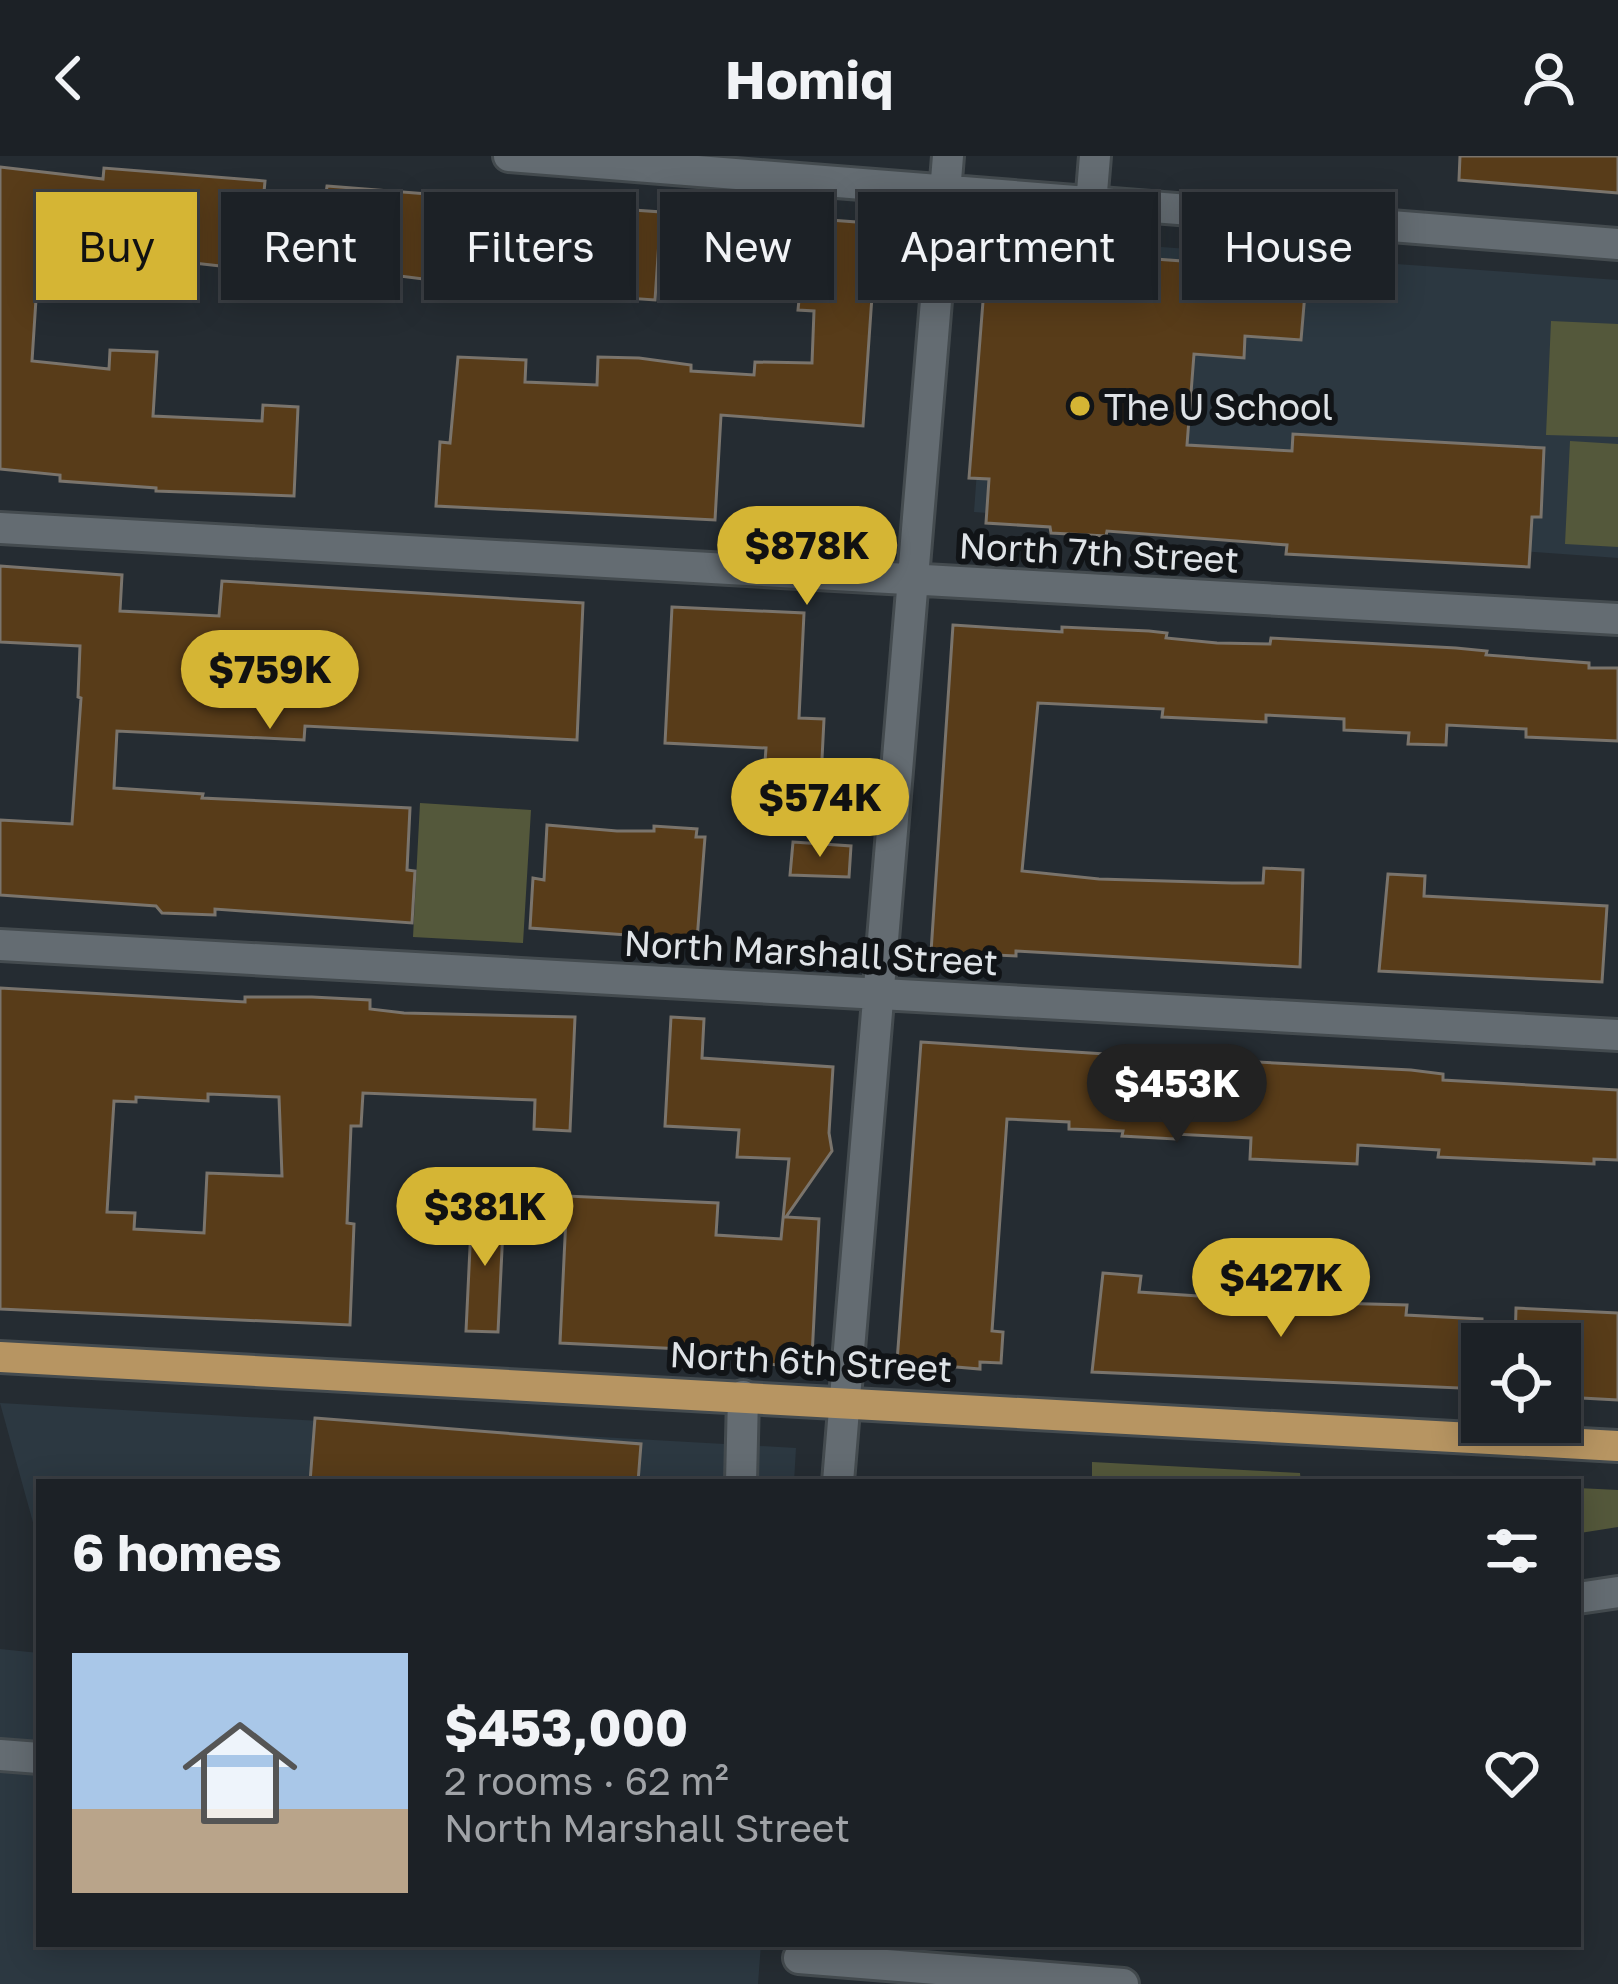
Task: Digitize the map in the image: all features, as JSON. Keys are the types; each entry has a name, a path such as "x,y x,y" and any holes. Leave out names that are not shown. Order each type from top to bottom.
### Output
{"main road":[{"name":"North 6th Street","path":"0,1357 1618,1446"}],"street":[{"path":"509,156 933,192"},
{"path":"945,192 948,156"},
{"path":"1092,192 1095,156"},
{"path":"1158,209 1618,244"},
{"path":"838,1479 936,300"},
{"name":"North 7th Street","path":"0,528 1618,619"},
{"name":"North Marshall Street","path":"0,945 1618,1035"},
{"path":"741,1479 743,1396"},
{"path":"1581,1598 1618,1592"},
{"path":"0,1755 36,1758"},
{"path":"798,1962 1123,1984"}],"shaded area":[{"name":"The U School","path":"1158,247 1182,249 1182,300 1395,300 1395,264 1618,280 1618,558 974,512 989,300 1158,300"},
{"path":"0,1403 796,1448 794,1479 36,1479 36,1533"},
{"path":"0,1649 36,1653 36,1947 761,1947 758,1984 0,1984"}],"green space":[{"path":"1551,321 1618,324 1618,437 1546,435"},
{"path":"1570,441 1618,444 1618,547 1565,544"},
{"path":"420,803 531,810 523,943 413,937"},
{"path":"1092,1462 1300,1473 1301,1479 1092,1479"},
{"path":"1581,1488 1618,1490 1618,1527 1581,1533"}],"building":[{"path":"1460,156 1618,156 1618,193 1459,180"},
{"path":"0,167 103,179 104,168 265,181 264,192 221,192 221,266 197,263 197,192 36,192 32,361 109,369 110,350 157,352 153,416 262,421 263,405 298,407 294,496 156,491 0,469"},
{"path":"327,186 424,194 424,279 400,276 400,192 326,192"},
{"path":"636,210 660,212 655,300 636,299"},
{"path":"834,220 858,222 858,300 872,300 863,426 721,415 715,520 436,506 440,442 450,443 458,357 526,360 525,382 597,385 598,357 639,358 691,365 691,371 754,375 755,362 812,363 814,311 798,310 799,300 834,300"},
{"name":"The U School","path":"1158,259 1182,261 1182,300 1304,300 1301,340 1245,336 1244,358 1194,354 1187,445 1292,451 1293,434 1544,448 1541,517 1532,517 1529,567 1286,554 1287,545 1107,531 1106,536 1051,533 1050,527 986,523 989,479 969,478 983,300 1158,300"},
{"path":"0,566 122,575 120,611 219,616 222,581 583,603 577,740 305,726 304,740 117,731 114,788 203,794 202,798 410,808 407,870 415,871 412,923 215,909 215,915 162,913 156,906 0,895 0,820 72,824 81,698 80,646 0,642"},
{"path":"672,607 804,613 799,718 824,719 821,779 764,776 766,748 665,743"},
{"path":"953,625 1062,632 1062,627 1149,631 1167,633 1166,638 1217,643 1270,644 1271,638 1456,648 1618,668 1618,741 1526,737 1526,729 1447,725 1446,745 1408,744 1409,733 1344,730 1344,719 1266,715 1266,722 1162,717 1163,709 1038,703 1022,871 1099,879 1263,883 1264,868 1303,870 1300,967 1016,951 1016,956 931,952"},
{"path":"547,825 617,831 654,831 654,826 697,829 696,837 705,837 697,940 530,928 533,878 544,880"},
{"path":"793,842 851,846 849,877 790,875"},
{"path":"1388,874 1425,876 1424,896 1607,906 1602,982 1379,971"},
{"path":"0,988 245,1002 245,997 312,997 370,1000 370,1009 404,1013 575,1017 570,1131 534,1129 535,1100 363,1093 361,1126 351,1126 350,1325 0,1309","holes":["208,1094 279,1097 282,1176 207,1173 204,1233 134,1229 135,1213 107,1212 114,1101 136,1102 136,1097 208,1101"]},
{"path":"671,1017 704,1019 702,1058 833,1067 832,1151 786,1217 819,1219 812,1357 796,1366 765,1364 759,1368 744,1352 560,1343 567,1196 718,1203 716,1235 781,1239 789,1159 737,1157 739,1130 665,1126"},
{"path":"921,1042 1121,1055 1178,1068 1178,1058 1411,1070 1443,1074 1443,1080 1618,1090 1618,1160 1594,1159 1594,1164 1438,1157 1439,1150 1358,1145 1357,1164 1250,1159 1251,1138 1122,1136 1123,1131 1069,1129 1069,1122 1007,1119 992,1331 1003,1332 1001,1363 980,1362 980,1369 897,1362"},
{"path":"472,1206 504,1208 498,1332 466,1331"},
{"path":"1103,1273 1141,1276 1139,1292 1243,1299 1243,1293 1294,1296 1294,1302 1407,1305 1406,1315 1482,1319 1482,1323 1461,1323 1461,1388 1092,1372"},
{"path":"1516,1308 1618,1313 1618,1400 1581,1398 1581,1323 1516,1323"},
{"path":"315,1418 641,1444 638,1479 310,1479"}],"place":[{"name":"The U School","path":"1080,406"}]}
